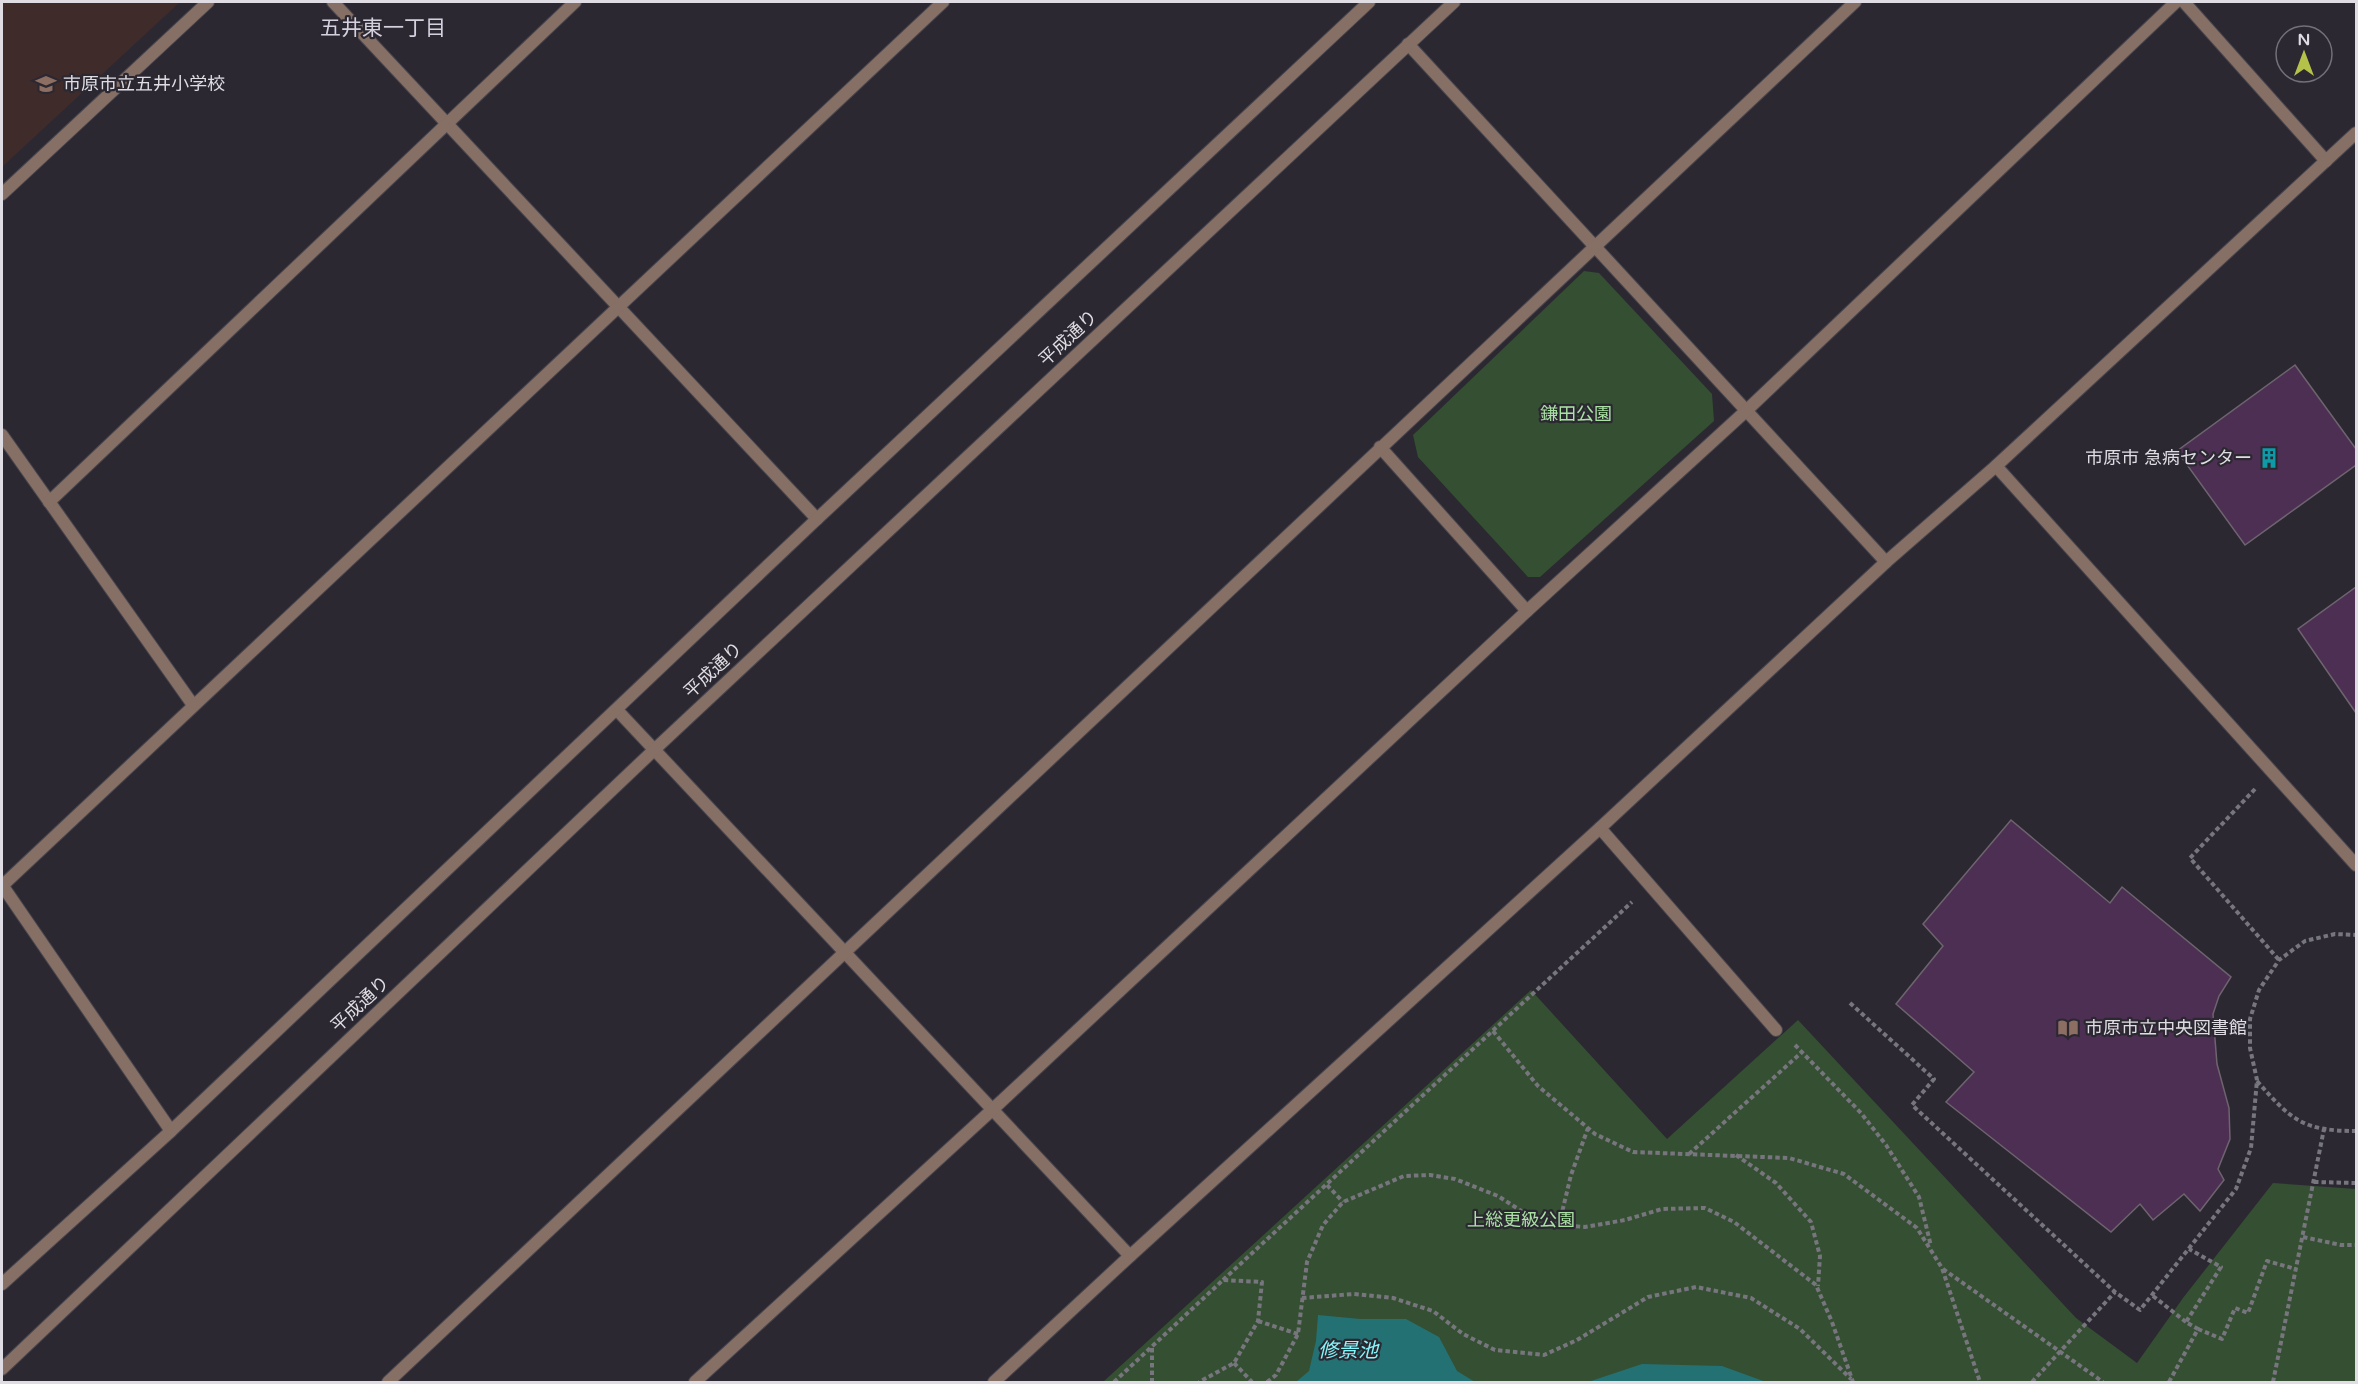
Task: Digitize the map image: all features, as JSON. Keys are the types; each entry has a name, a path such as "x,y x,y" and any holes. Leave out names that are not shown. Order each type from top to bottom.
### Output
{"street":[{"path":"2,195 208,2"},
{"path":"333,2 817,519"},
{"path":"49,502 575,2"},
{"path":"171,1131 2,885 943,2"},
{"name":"平成通り","path":"2,1284 171,1131 1367,2"},
{"name":"平成通り","path":"2,1369 654,750 1454,2"},
{"path":"388,1383 1594,245 1855,2"},
{"path":"695,1383 992,1110 1527,611 1747,410 2176,2"},
{"path":"2184,2 2326,161"},
{"path":"1408,44 1886,562"},
{"path":"994,1383 1130,1256 1600,828 1886,562 1996,466 2356,133"},
{"path":"2,435 193,705"},
{"path":"1380,447 1527,611"},
{"path":"1996,466 2356,865"},
{"path":"617,710 1130,1256"},
{"path":"1600,828 1776,1030"}],"path":[{"path":"2256,788 2190,858 2279,960"},
{"path":"1114,1383 1650,885"},
{"path":"1850,1003 1934,1079 1912,1105 2115,1292 2140,1310 2236,1190 2252,1148 2257,1080 2250,1048 2250,1019 2259,990 2279,960 2305,941 2336,934 2356,935"},
{"path":"1493,1031 1538,1086 1595,1134 1633,1152 1736,1154 1789,1158 1844,1174 1917,1228 1942,1268 1980,1383"},
{"path":"1790,1040 1861,1113 1886,1145 1919,1197 1932,1252"},
{"path":"1688,1154 1801,1053"},
{"path":"2257,1080 2284,1112 2308,1125 2324,1129 2356,1131"},
{"path":"1560,1225 1571,1175 1588,1128"},
{"path":"2273,1383 2324,1129"},
{"path":"1736,1154 1776,1183 1810,1222 1820,1256 1818,1290"},
{"path":"1267,1383 1275,1375 1298,1334 1307,1262 1323,1225 1343,1202 1404,1176 1430,1175 1466,1183 1498,1196 1526,1214 1560,1225 1585,1227 1625,1220 1662,1209 1705,1208 1734,1222 1816,1285 1832,1322 1852,1381"},
{"path":"2314,1182 2356,1183"},
{"path":"1327,1185 1343,1202"},
{"path":"2303,1236 2341,1245 2356,1245"},
{"path":"2186,1322 2221,1268 2189,1249"},
{"path":"2153,1296 2186,1322 2222,1339 2235,1308 2248,1313 2267,1261 2296,1269"},
{"path":"1942,1268 2062,1351 2103,1383"},
{"path":"1199,1383 1234,1363 1258,1321 1262,1282 1223,1280"},
{"path":"1302,1298 1354,1294 1394,1298 1433,1311 1463,1334 1495,1350 1544,1355 1577,1340 1648,1297 1696,1287 1751,1298 1800,1329 1852,1381"},
{"path":"2032,1383 2115,1292"},
{"path":"1258,1321 1298,1334"},
{"path":"2169,1383 2198,1329"},
{"path":"1152,1347 1152,1383"},
{"path":"1234,1363 1252,1383"}],"shaded area":[{"name":"市原市立五井小学校","path":"2,2 180,2 2,167"}],"green space":[{"name":"鎌田公園","path":"1584,271 1599,273 1712,394 1714,421 1540,577 1528,577 1418,457 1413,435"},
{"name":"上総更級公園","path":"1531,990 1667,1139 1798,1020 2076,1318 2137,1363 2183,1298 2273,1183 2356,1189 2356,1382 1103,1382"}],"water":[{"name":"修景池","path":"1318,1315 1360,1319 1406,1319 1439,1337 1457,1371 1475,1382 1296,1382 1309,1371 1316,1341"},
{"path":"1642,1364 1722,1366 1766,1382 1588,1382"}],"building":[{"name":"市原市 急病センター","path":"2295,365 2356,449 2356,465 2245,545 2177,451"},
{"path":"2356,587 2356,713 2298,629"},
{"name":"市原市立中央図書館","path":"2011,820 2110,903 2122,887 2231,977 2219,996 2213,1014 2217,1064 2229,1108 2230,1139 2218,1169 2224,1180 2200,1211 2184,1194 2153,1220 2140,1204 2111,1232 1946,1102 1974,1072 1896,1004 1943,946 1923,924"}],"place":[{"name":"市原市立五井小学校","path":"46,84"},
{"name":"市原市 急病センター","path":"2269,458"},
{"name":"市原市立中央図書館","path":"2068,1028"}],"district":[{"name":"五井東一丁目","path":"383,28"}]}
